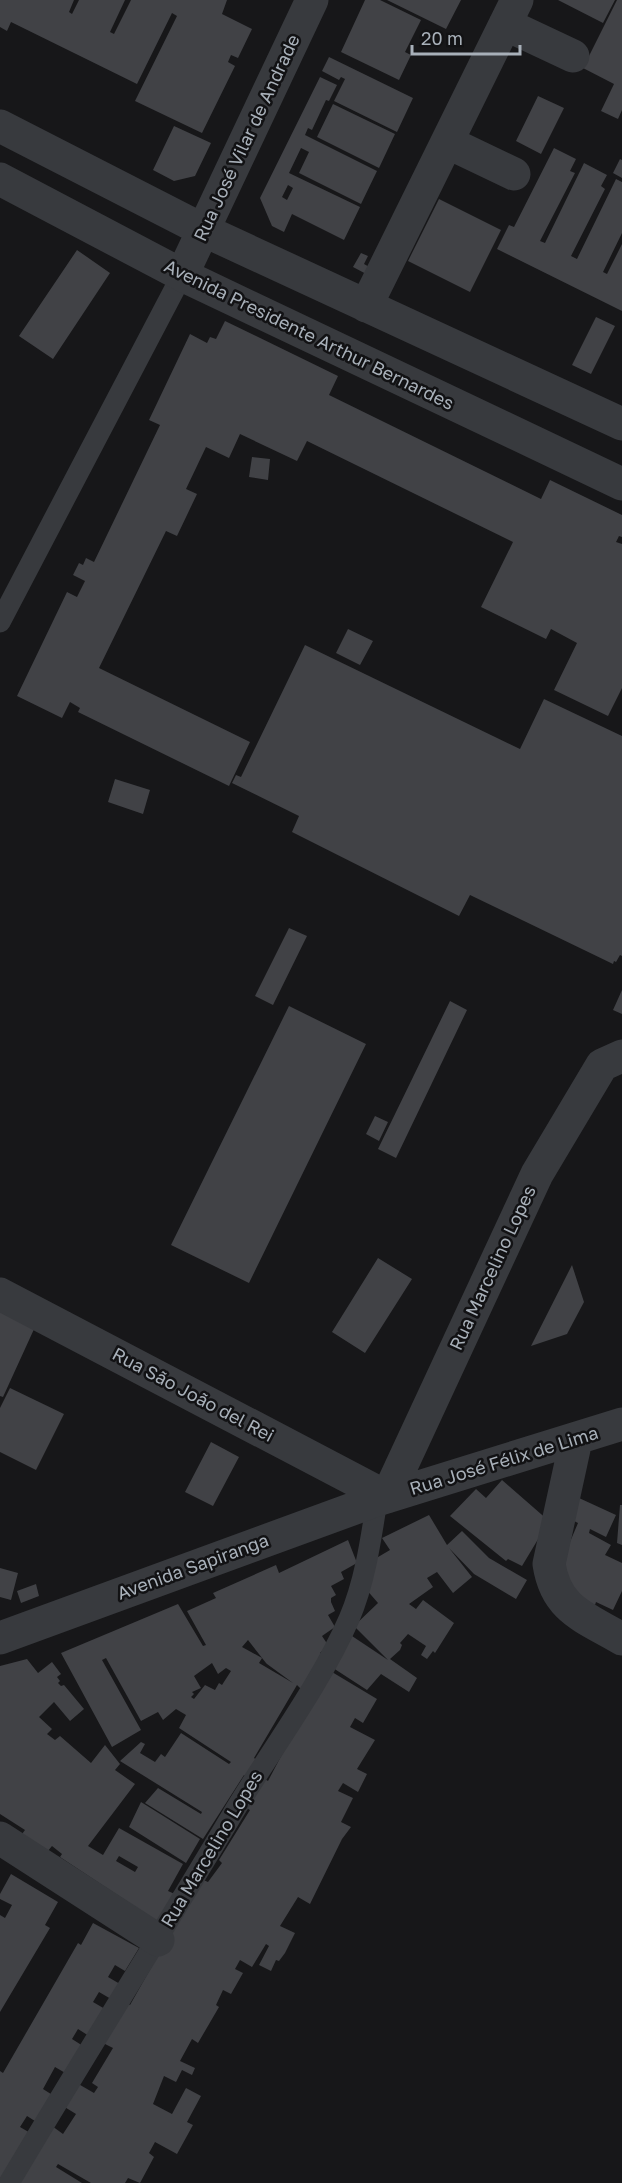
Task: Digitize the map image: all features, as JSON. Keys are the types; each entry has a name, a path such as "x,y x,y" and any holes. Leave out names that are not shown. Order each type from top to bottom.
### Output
{"street":[{"name":"Rua José Vilar de Andrade","path":"182,275 312,0"},
{"path":"366,306 511,12 573,56"},
{"path":"0,126 203,230 622,424"},
{"path":"447,142 514,174"},
{"name":"Avenida Presidente Arthur Bernardes","path":"0,179 182,275 622,484"},
{"name":"Rua Marcelino Lopes","path":"382,1498 537,1174 602,1065 622,1056"},
{"name":"Rua São João del Rei","path":"0,1294 382,1498"},
{"name":"Rua José Félix de Lima","path":"382,1498 622,1424"},
{"path":"576,1440 549,1564 552,1583 561,1600 622,1639"},
{"name":"Avenida Sapiranga","path":"0,1638 382,1498"},
{"path":"0,1838 158,1940"}],"lane":[{"path":"0,622 182,275"},
{"name":"Rua Marcelino Lopes","path":"9,2183 123,1992 158,1940 332,1654 350,1616 382,1498"}],"building":[{"path":"0,0 74,0 69,12 72,14 79,0 125,0 110,32 114,34 131,0 227,0 222,14 252,29 238,58 231,55 228,62 235,66 202,133 135,101 177,16 172,13 137,84 11,22 7,31 0,27"},
{"path":"365,0 380,0 421,20 405,52 411,55 399,80 341,52"},
{"path":"387,0 461,0 446,29"},
{"path":"558,0 615,0 603,23"},
{"path":"617,0 622,0 622,110 618,119 601,111 614,84 583,68"},
{"path":"329,57 413,98 397,132 334,101 345,79 341,77 339,80 322,71"},
{"path":"320,77 337,85 329,101 326,100 312,130 308,128 305,135 377,171 361,204 299,173 309,152 301,148 289,173 360,207 344,240 292,214 284,232 272,226 260,198","holes":["288,185 293,188 287,200 282,197"]},
{"path":"538,96 564,108 541,154 516,141"},
{"path":"333,104 395,134 379,168 317,137"},
{"path":"174,126 211,143 195,176 174,181 153,170"},
{"path":"554,148 576,159 570,171 575,173 540,241 545,243 584,163 607,175 601,186 605,189 571,256 577,259 616,179 622,182 622,233 603,272 607,274 622,244 622,311 497,249 509,225 514,227"},
{"path":"620,159 622,160 622,178 613,173"},
{"path":"439,199 501,230 470,292 408,261"},
{"path":"77,250 110,273 53,359 19,336"},
{"path":"361,253 368,256 364,264 373,269 370,276 353,267"},
{"path":"596,317 615,326 591,374 572,365"},
{"path":"225,321 338,376 329,395 541,499 550,480 622,515 622,537 619,536 616,542 622,544 622,688 608,716 554,690 577,643 551,629 546,639 481,607 513,542 307,441 297,461 240,434 229,458 206,447 186,489 197,494 177,536 166,531 99,668 250,742 229,786 78,712 80,708 70,702 62,718 17,696 67,592 77,597 85,581 73,575 79,563 83,565 86,558 94,562 160,425 149,420 190,334 207,343 210,337 216,339"},
{"path":"252,457 270,459 268,480 249,477"},
{"path":"348,629 373,641 360,665 336,653"},
{"path":"305,645 520,749 544,699 622,736 622,956 620,955 616,962 614,961 613,964 470,895 459,916 292,832 299,816 232,783 236,775 241,777"},
{"path":"115,779 150,790 143,814 108,802"},
{"path":"289,928 307,936 273,1005 255,996"},
{"path":"622,990 622,1014 613,1010"},
{"path":"450,1001 467,1010 396,1158 378,1149"},
{"path":"289,1006 366,1044 249,1283 171,1245"},
{"path":"375,1116 388,1122 379,1141 366,1134"},
{"path":"378,1258 412,1279 365,1353 332,1332"},
{"path":"572,1265 584,1302 567,1334 531,1346"},
{"path":"0,1311 35,1327 3,1397 0,1396"},
{"path":"10,1388 64,1414 36,1470 0,1452 0,1408"},
{"path":"211,1442 239,1457 213,1506 185,1492"},
{"path":"502,1480 549,1521 522,1566 508,1559 506,1561 450,1516 476,1489 486,1498"},
{"path":"579,1498 616,1515 606,1537 590,1529 589,1533 611,1545 605,1555 622,1563 622,1591 613,1610 596,1602 595,1605 568,1592 556,1575 578,1523 572,1520"},
{"path":"620,1505 622,1505 622,1545 617,1543"},
{"path":"429,1515 447,1545 462,1531 489,1558 527,1580 516,1599 474,1574 449,1548 472,1577 453,1593 437,1572 427,1578 433,1587 409,1604 416,1609 423,1600 454,1623 435,1653 433,1651 427,1659 421,1655 426,1646 408,1634 400,1643 402,1645 400,1650 390,1659 417,1678 409,1692 381,1674 367,1690 330,1666 349,1634 388,1660 354,1626 378,1603 365,1588 373,1560 390,1550 382,1538"},
{"path":"348,1540 357,1563 341,1572 344,1579 331,1586 336,1595 331,1598 335,1611 328,1615 335,1627 322,1636 328,1645 320,1653 327,1659 301,1689 297,1685 254,1758 257,1760 247,1776 244,1775 203,1839 145,1803 158,1788 201,1814 202,1812 120,1761 141,1742 145,1744 140,1753 155,1762 161,1754 165,1757 181,1733 229,1764 231,1762 179,1728 186,1715 176,1709 163,1720 158,1712 141,1721 106,1658 102,1660 141,1730 112,1747 61,1653 178,1604 203,1646 206,1645 187,1611 216,1598 213,1593 276,1565 279,1573","holes":["248,1640 267,1664 293,1683 259,1663 262,1658 242,1647","212,1663 218,1674 226,1668 231,1671 222,1685 219,1683 215,1690 205,1685 194,1699 191,1697 194,1694 192,1692 201,1688 194,1676"]},
{"path":"0,1568 18,1573 11,1600 0,1597"},
{"path":"36,1584 39,1596 21,1603 17,1591"},
{"path":"27,1659 38,1673 52,1662 61,1674 57,1677 60,1681 58,1683 61,1686 64,1685 84,1709 70,1721 54,1702 39,1717 52,1729 47,1734 55,1740 60,1736 91,1763 105,1745 120,1764 115,1770 135,1784 88,1846 103,1855 119,1828 183,1864 168,1891 177,1895 161,1924 60,1857 62,1854 52,1846 47,1852 22,1834 25,1830 0,1814 0,1666","holes":["119,1856 138,1867 135,1872 116,1861"]},
{"path":"327,1669 377,1699 363,1723 355,1718 350,1727 375,1740 357,1769 367,1774 358,1792 343,1783 338,1791 353,1798 341,1822 351,1827 342,1839 310,1904 298,1897 280,1926 295,1933 279,1961 276,1960 271,1971 259,1965 269,1946 266,1944 252,1967 240,1960 235,1969 243,1973 231,1994 223,1990 216,2005 219,2007 198,2043 192,2039 180,2061 195,2068 192,2075 182,2070 176,2082 164,2076 153,2104 172,2114 186,2088 201,2096 187,2122 193,2125 177,2154 155,2142 149,2153 154,2157 140,2183 128,2178 125,2183 91,2183 58,2164 56,2167 82,2183 18,2183 52,2126 63,2134 76,2114 63,2106 75,2082 94,2093 98,2087 92,2083 113,2048 103,2043 123,2001 130,2005 201,1879 208,1882 222,1863 219,1860 250,1810 245,1807 262,1777 268,1781"},
{"path":"141,1802 200,1839 186,1863 129,1827"},
{"path":"11,1874 58,1902 45,1925 50,1928 0,2012 0,1915 5,1918 12,1905 0,1899 0,1894"},
{"path":"93,1923 139,1948 125,1971 115,1965 108,1977 120,1984 111,1999 99,1992 93,2002 105,2009 89,2036 78,2029 72,2039 83,2046 67,2074 55,2067 43,2089 54,2096 38,2123 27,2116 20,2127 32,2134 0,2183 0,2071 3,2073 78,1943 81,1945"}]}
